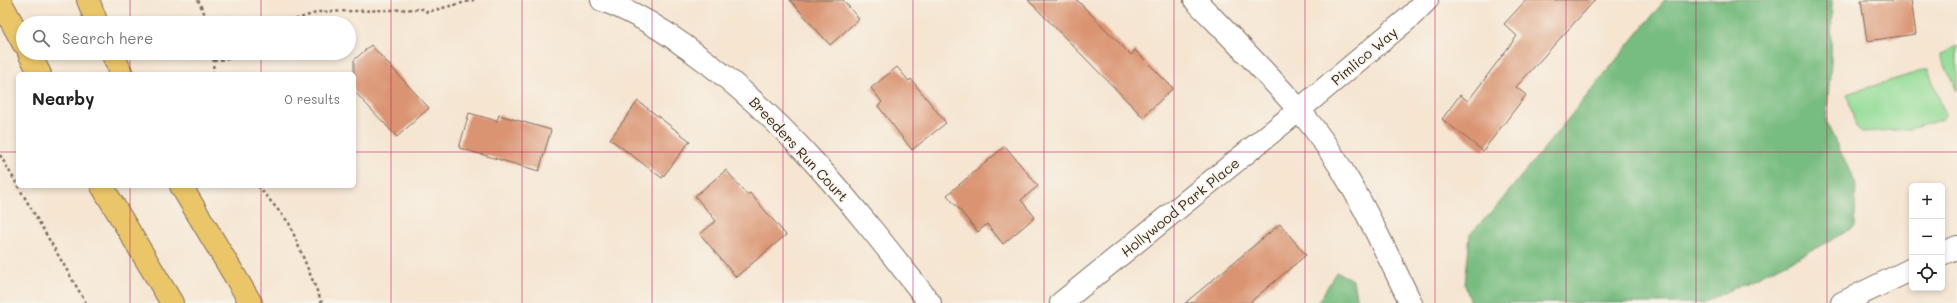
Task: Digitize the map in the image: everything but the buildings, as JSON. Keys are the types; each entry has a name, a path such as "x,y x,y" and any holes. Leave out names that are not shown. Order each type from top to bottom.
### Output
{"main road":[{"path":"88,0 94,16"},
{"path":"0,1 16,30"},
{"path":"32,60 39,72"},
{"path":"115,60 121,72"},
{"path":"103,188 172,303"},
{"path":"182,188 251,303"}],"street":[{"name":"Breeders Run Court","path":"602,0 620,6 668,34 714,66 764,108 812,158 866,222 930,303"},
{"path":"1195,0 1300,110 1332,154 1363,205 1411,303"},
{"name":"Pimlico Way","path":"1300,110 1410,17 1426,0"},
{"name":"Hollywood Park Place","path":"1061,303 1300,110"},
{"path":"1945,253 1957,247"},
{"path":"1842,303 1909,270"}],"path":[{"path":"198,0 206,16"},
{"path":"306,16 319,12 424,9 426,12 474,0"},
{"path":"213,72 214,61 220,60"},
{"path":"0,155 16,183"},
{"path":"19,188 86,303"},
{"path":"260,188 289,223 322,303"}],"green space":[{"path":"1665,0 1832,0 1831,63 1826,122 1856,184 1855,227 1803,255 1703,303 1471,303 1465,285 1470,234 1496,207"},
{"path":"1957,46 1957,91 1940,55"},
{"path":"1928,69 1945,114 1943,119 1910,129 1862,132 1856,127 1847,94"},
{"path":"1336,272 1353,280 1357,303 1318,303"}]}
